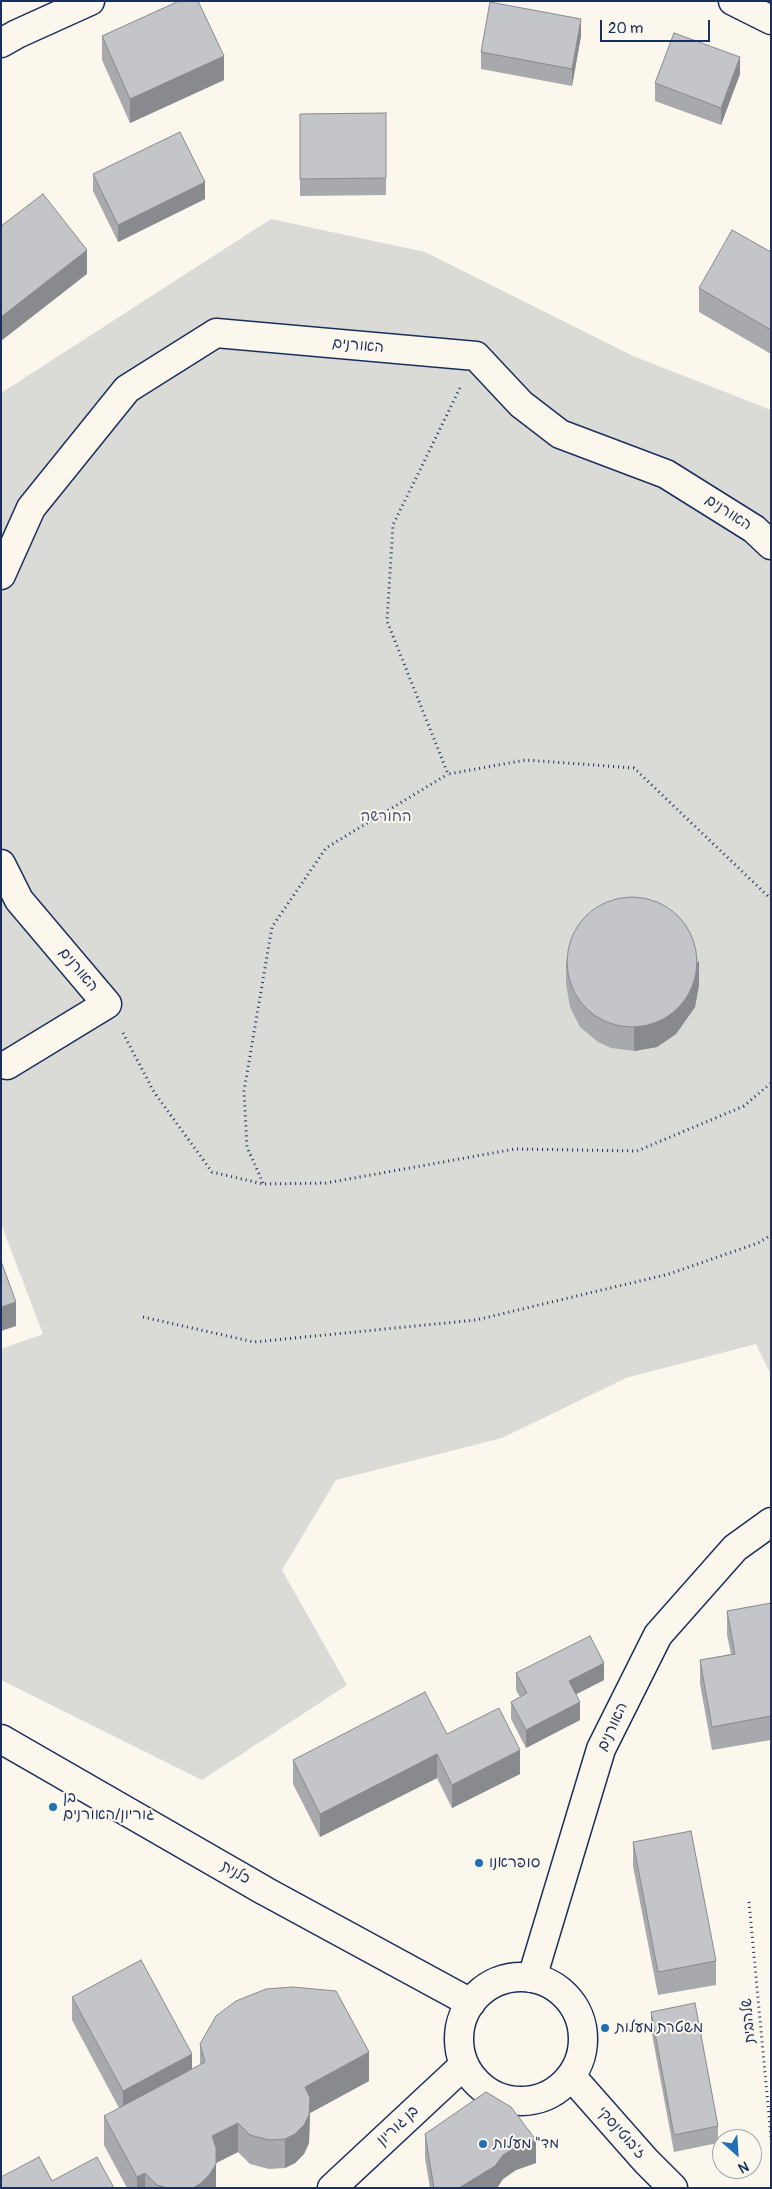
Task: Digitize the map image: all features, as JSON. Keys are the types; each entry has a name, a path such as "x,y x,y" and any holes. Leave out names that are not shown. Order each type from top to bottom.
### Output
{"street":[{"path":"1,43 90,1"},
{"path":"733,1 771,20"},
{"name":"האורנים","path":"1,575 31,508 127,389 216,333 476,356 521,404 560,434 666,474 754,529 771,545"},
{"name":"האורנים","path":"1,864 19,900 107,1004 7,1065"},
{"name":"האורנים","path":"532,1978 601,1749 658,1635 735,1548 771,1522"},
{"name":"כלנית","path":"1,1739 265,1891 471,2003"},
{"path":"515,1977 532,1978 552,1986 568,1999 579,2017 583,2037 580,2058 571,2076 555,2091 536,2100 514,2101 493,2095 476,2082 464,2065 459,2048 459,2032 463,2017 471,2003 483,1990 498,1982 515,1977"},
{"name":"בן גוריון","path":"332,2188 464,2065"},
{"name":"ז'בוטינסקי","path":"571,2076 646,2161 674,2188"}],"path":[{"path":"448,774 387,621 392,525 476,356"},
{"path":"264,1184 247,1147 244,1090 272,927 326,848 448,774 526,760 634,768 771,899"},
{"path":"107,1004 154,1092 212,1172 264,1184 326,1183 515,1149 637,1151 744,1106 771,1083"},
{"path":"143,1317 254,1342 476,1320 669,1274 758,1243 771,1235"},
{"name":"שלהבית","path":"749,1902 771,2137"}],"green space":[{"name":"החורשה","path":"271,219 425,252 633,356 771,410 771,1375 756,1344 626,1378 502,1438 336,1480 282,1570 347,1685 202,1780 1,1680 1,1349 43,1334 1,1224 1,393"}],"building":[{"path":"179,1 198,1 224,56 130,99 102,36"},
{"path":"490,2 581,19 572,69 481,52"},
{"path":"674,33 740,57 721,108 655,83"},
{"path":"386,113 386,178 300,179 300,114"},
{"path":"180,132 205,182 118,225 93,174"},
{"path":"43,194 87,250 1,317 1,226"},
{"path":"732,230 771,252 771,330 699,288"},
{"path":"632,897 645,898 657,902 678,916 692,937 696,949 696,975 692,987 678,1008 657,1022 645,1026 632,1027 619,1026 607,1022 586,1008 572,987 568,975 567,962 568,949 572,937 586,916 607,902 619,898"},
{"path":"1,1261 16,1302 1,1307"},
{"path":"771,1603 771,1716 712,1727 700,1660 735,1654 727,1611"},
{"path":"590,1636 604,1663 569,1681 580,1702 526,1730 511,1702 527,1693 516,1673"},
{"path":"425,1692 447,1734 499,1708 520,1750 452,1785 437,1754 320,1814 293,1760"},
{"path":"691,1831 716,1961 658,1972 633,1842"},
{"path":"141,1960 192,2054 123,2091 72,1997"},
{"path":"293,1987 336,1991 369,2052 305,2087 310,2098 309,2115 304,2125 295,2134 285,2139 269,2140 250,2135 238,2123 212,2136 216,2148 216,2164 210,2174 193,2188 167,2188 157,2185 145,2173 137,2177 104,2116 205,2062 200,2044 216,2016 236,2001 266,1989"},
{"path":"695,2003 718,2126 674,2135 651,2012"},
{"name":"מד\" מעלות","path":"486,2092 511,2107 536,2140 516,2147 503,2155 495,2166 459,2188 434,2188 425,2134"},
{"path":"39,2157 52,2181 97,2157 114,2188 1,2188 1,2177"}],"place":[{"name":"בן גוריון/האורנים","path":"53,1807"},
{"name":"סופראנו","path":"479,1863"},
{"name":"משטרת מעלות","path":"605,2028"},
{"name":"מד\" מעלות","path":"483,2144"}]}
